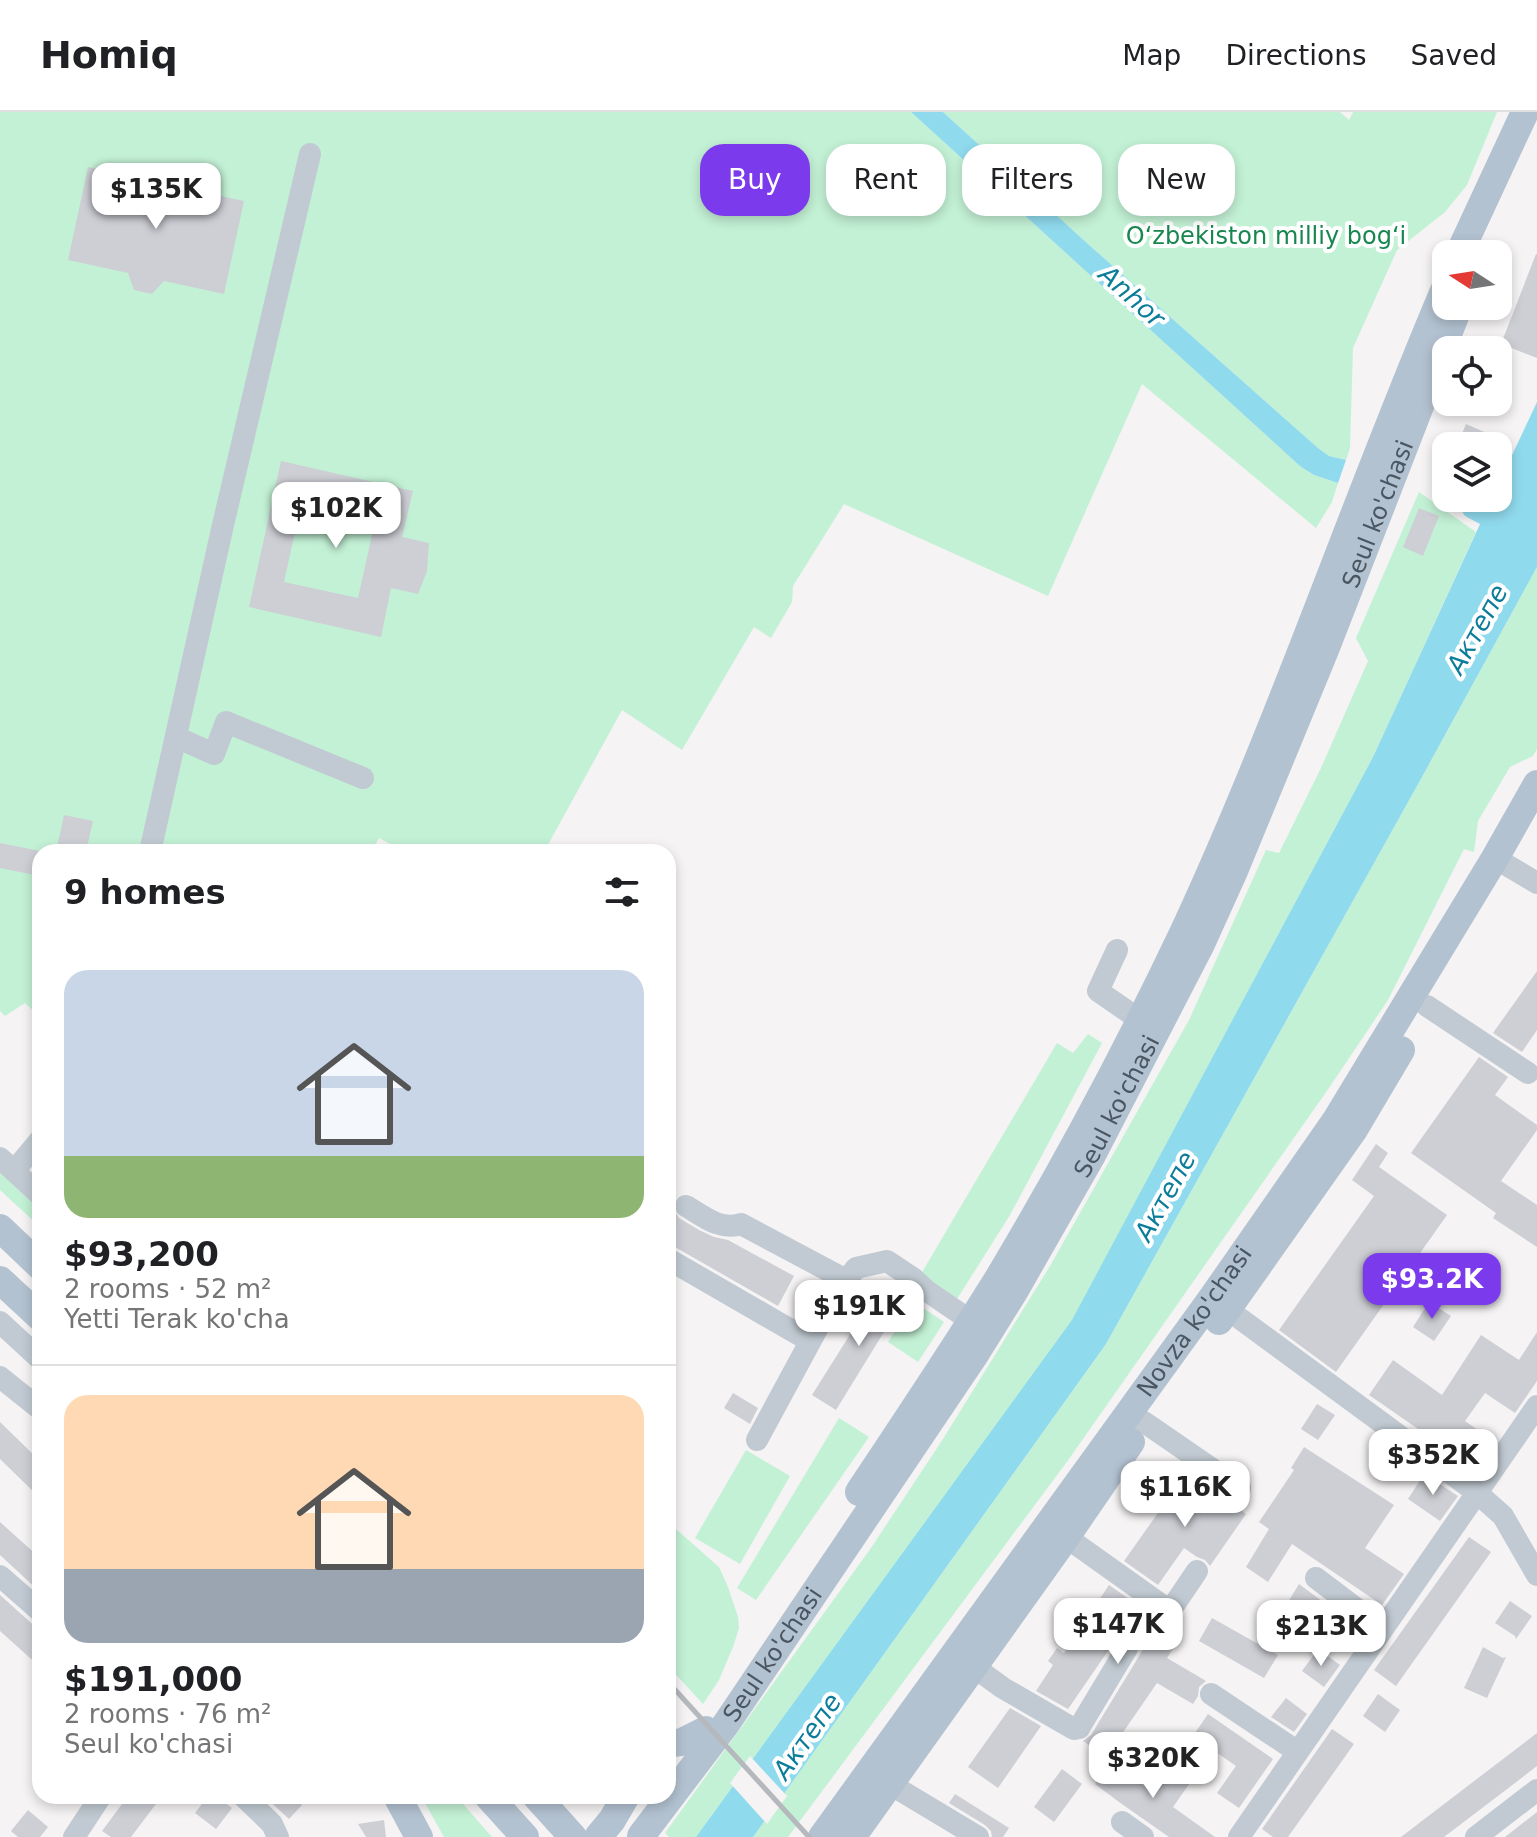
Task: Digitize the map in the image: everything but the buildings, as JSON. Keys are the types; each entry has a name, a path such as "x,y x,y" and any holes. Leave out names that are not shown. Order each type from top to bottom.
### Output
{"main road":[{"path":"1466,240 1525,112"},
{"path":"1487,240 1537,130"},
{"name":"Seul ko'chasi","path":"1384,467 1412,365 1432,319"},
{"name":"Seul ko'chasi","path":"676,1769 724,1706 785,1604 971,1321 1078,1140 1185,929 1384,467 1452,320"},
{"name":"Seul ko'chasi","path":"676,1780 726,1724 974,1356 1092,1155 1201,944 1234,871 1325,650 1373,496"},
{"name":"Novza ko'chasi","path":"822,1837 1219,1304 1353,1131 1427,1006 1502,863 1537,784"},
{"name":"Novza ko'chasi","path":"859,1834 890,1784 1144,1422 1502,863 1537,815"},
{"path":"0,1228 32,1258"},
{"path":"0,1280 32,1310"},
{"path":"676,1743 706,1730"},
{"path":"401,1804 419,1837"},
{"path":"495,1804 525,1837"},
{"path":"543,1804 573,1837"},
{"path":"621,1804 612,1820 626,1836 649,1804"},
{"name":"Seul ko'chasi","path":"626,1836 655,1804"}],"street":[{"path":"152,844 310,154"},
{"path":"176,737 214,754 226,722 363,778"},
{"path":"1502,863 1537,883"},
{"path":"1117,950 1098,991 1140,1020"},
{"path":"1427,1006 1528,1073"},
{"path":"32,1146 7,1165 32,1188"},
{"path":"686,1206 724,1227 741,1224 846,1280"},
{"path":"757,1440 837,1292 856,1268 887,1261 971,1321"},
{"path":"676,1264 810,1341"},
{"path":"1219,1304 1476,1492 1503,1516 1537,1575"},
{"path":"0,1322 32,1352"},
{"path":"0,1377 32,1403"},
{"path":"1239,1837 1537,1406"},
{"path":"1144,1422 1240,1488"},
{"path":"1066,1537 1170,1611 1197,1571"},
{"path":"0,1576 32,1604"},
{"path":"1316,1578 1382,1628"},
{"path":"974,1667 1003,1688 1074,1729 1079,1728 1127,1648"},
{"path":"1211,1694 1298,1752"},
{"path":"890,1784 978,1837"},
{"path":"1476,1837 1537,1790"},
{"path":"74,1837 96,1804"},
{"path":"251,1804 272,1824 278,1837"},
{"path":"1122,1822 1143,1837"}],"green space":[{"path":"0,112 911,112 962,158 962,216 1025,216 1301,467 1338,483 1332,502 1316,528 1142,384 1048,596 844,504 793,586 792,602 771,638 754,627 682,750 622,710 548,844 390,844 379,838 376,844 32,844 32,1010 25,1003 5,1016 0,1011"},
{"name":"Oʻzbekiston milliy bogʻi","path":"943,112 1340,112 1349,120 1353,112 1497,112 1467,185 1445,212 1397,250 1353,348 1350,448 1346,460 1329,456 1318,448 1057,216 1102,216 1102,144 978,144"},
{"path":"1419,492 1432,501 1432,512 1448,512 1476,532 1373,757 1072,1321 696,1837 669,1837 665,1833 871,1548 1050,1266 1189,1020 1266,850 1279,853 1321,768 1368,661 1356,638"},
{"path":"1537,567 1537,749 1533,756 1510,767 1478,821 1474,852 1464,849 1388,1000 1069,1459 788,1837 753,1837 1106,1344"},
{"path":"1088,1034 1102,1043 1010,1215 957,1299 921,1274 1057,1043 1073,1053"},
{"path":"0,1173 32,1203 32,1220 0,1190"},
{"path":"914,1302 944,1322 918,1362 888,1342"},
{"path":"839,1418 869,1437 756,1600 737,1588"},
{"path":"746,1450 790,1476 740,1564 695,1538"},
{"path":"676,1529 719,1567 738,1617 739,1628 733,1647 719,1680 703,1704 676,1675"},
{"path":"425,1804 463,1804 492,1837 444,1837"}],"water":[{"name":"Anhor","path":"911,112 943,112 978,144 962,144 962,158"},
{"name":"Anhor","path":"1025,216 1057,216 1318,448 1329,456 1346,460 1338,483 1301,467"},
{"name":"Актепе","path":"1537,402 1537,567 1106,1344 753,1837 696,1837 1072,1320 1373,757 1486,512 1512,512 1512,455"}],"pier":[{"path":"750,1756 787,1796 767,1824 730,1783"}],"waterway":[{"name":"Anhor","path":"1477,512 1537,544"}],"railway":[{"path":"676,1691 809,1837"}]}
